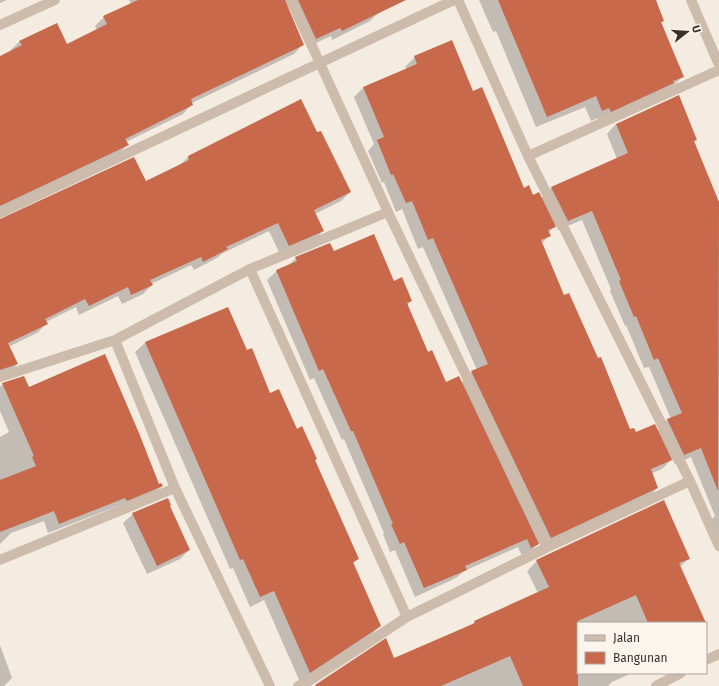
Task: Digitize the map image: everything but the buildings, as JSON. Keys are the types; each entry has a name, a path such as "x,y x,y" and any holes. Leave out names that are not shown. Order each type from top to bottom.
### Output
{"street":[{"path":"0,25 56,0"},
{"path":"291,0 388,212 548,547"},
{"path":"0,213 454,0"},
{"path":"458,0 528,156 690,481 719,546"},
{"path":"691,0 719,65"},
{"path":"528,156 719,70"},
{"path":"0,376 115,340 250,269 388,212"},
{"path":"250,269 406,617"},
{"path":"115,340 175,488 270,686"},
{"path":"298,686 406,617 548,547 690,481"},
{"path":"0,560 175,488"},
{"path":"707,660 719,654"},
{"path":"656,686 679,674"}]}
